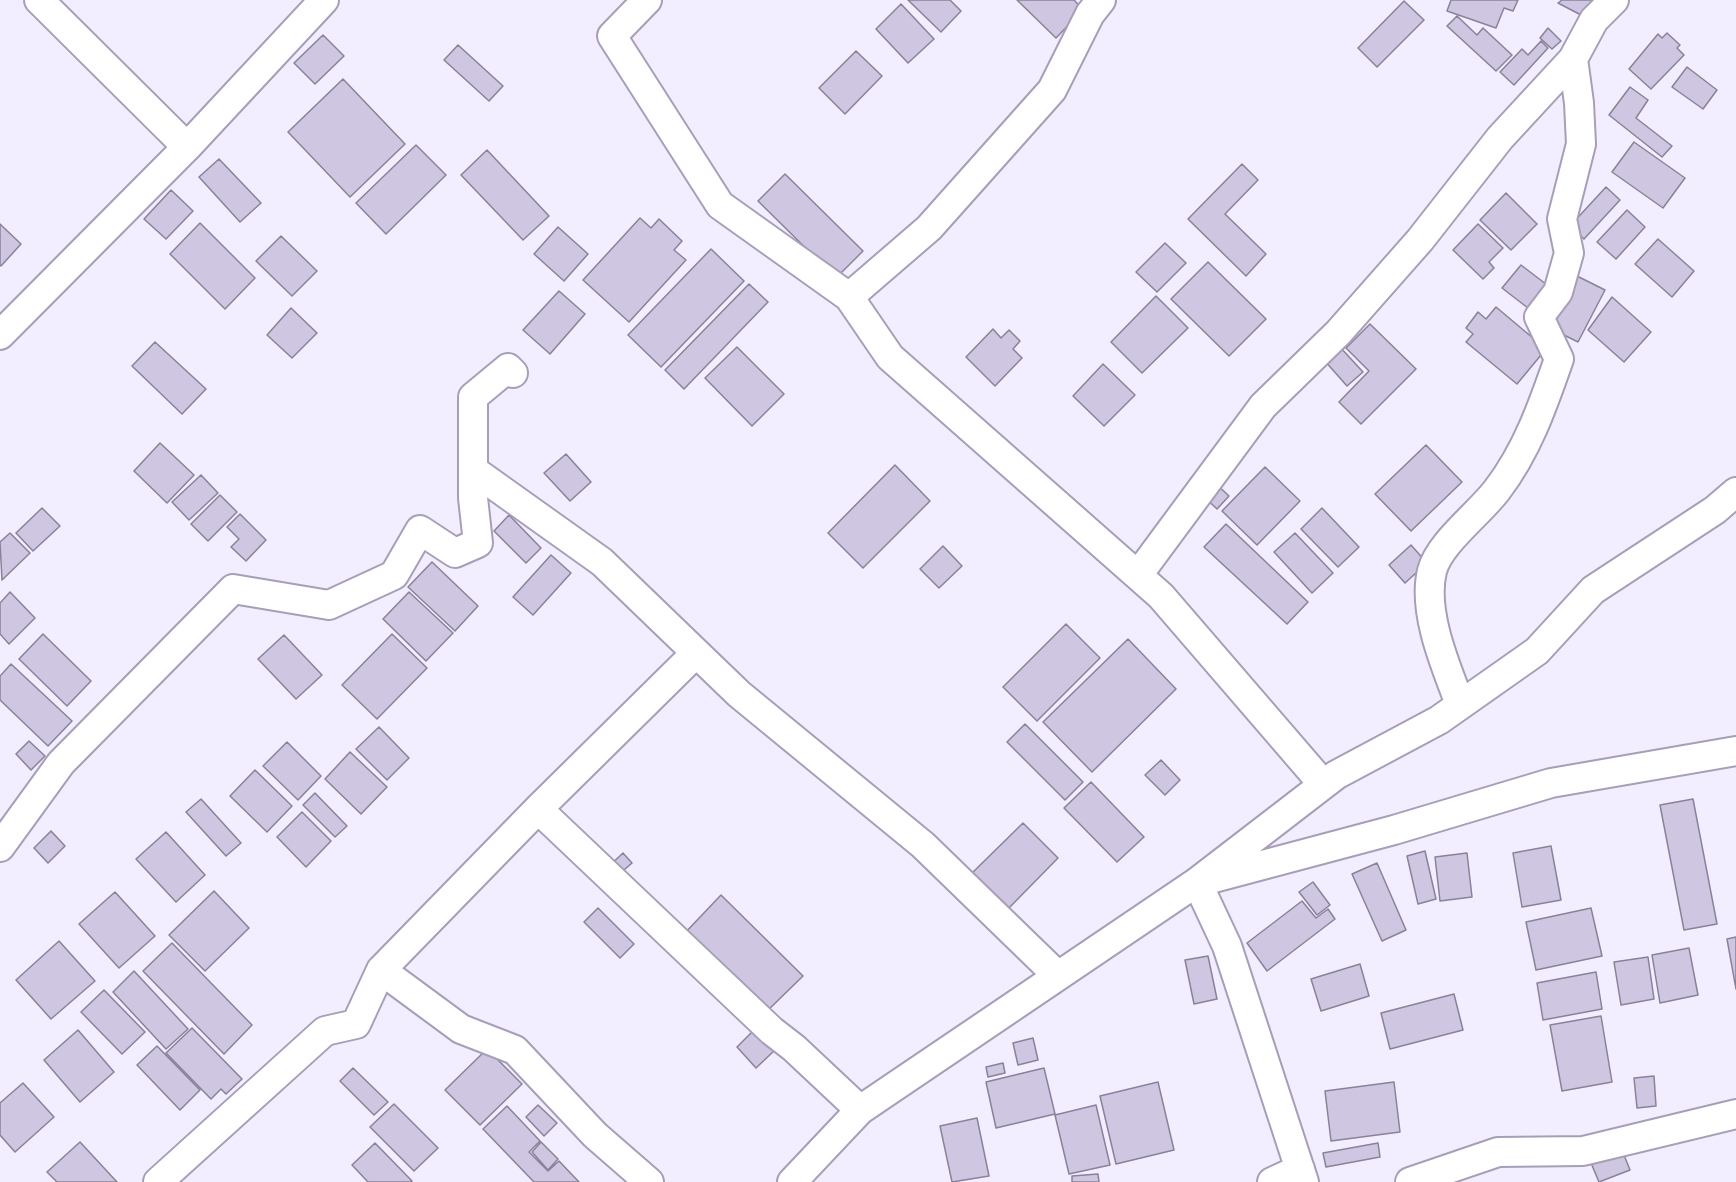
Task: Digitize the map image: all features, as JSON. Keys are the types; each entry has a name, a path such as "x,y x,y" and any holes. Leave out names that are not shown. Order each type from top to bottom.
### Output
{"street":[{"path":"39,0 187,147"},
{"path":"0,335 187,147 324,0"},
{"path":"647,0 612,36 720,205 849,297 890,357 1161,596 1323,784"},
{"path":"849,297 929,228 1052,90 1090,14 1101,0"},
{"path":"1138,575 1263,406 1338,333 1420,240 1500,138 1573,59 1594,20 1614,0"},
{"path":"1460,704 1438,644 1430,594 1432,572 1439,554 1497,491 1518,460 1540,414 1559,358 1539,317 1558,292 1569,253 1562,219 1581,144 1579,102 1573,59"},
{"path":"0,847 61,763 233,589 329,605 394,575 420,530 455,553 478,543 473,470 473,397 508,368 513,373"},
{"path":"473,470 602,562 739,694 923,845 1058,976"},
{"path":"792,1182 860,1110 1197,882 1336,775 1439,720 1537,651 1593,590 1715,510 1736,492"},
{"path":"158,1182 325,1031 356,1024 381,970 696,652"},
{"path":"1197,882 1394,830 1551,783 1736,751"},
{"path":"538,809 772,1031 794,1048 860,1110"},
{"path":"1197,882 1227,946 1302,1176 1272,1182"},
{"path":"381,970 461,1029 515,1050 595,1135 650,1182"},
{"path":"1410,1182 1498,1152 1583,1151 1736,1114"}],"building":[{"path":"908,0 950,0 961,11 941,32"},
{"path":"1017,0 1074,0 1083,10 1056,38"},
{"path":"1451,0 1518,0 1513,11 1504,8 1496,28 1447,11"},
{"path":"1562,0 1596,0 1581,15 1558,3"},
{"path":"1404,1 1424,20 1377,67 1358,48"},
{"path":"901,4 934,39 908,63 876,29"},
{"path":"1457,16 1477,35 1483,28 1512,55 1496,71 1447,26"},
{"path":"1548,28 1561,41 1552,49 1540,38"},
{"path":"1667,33 1680,45 1677,48 1684,55 1651,89 1629,69 1658,34 1662,38"},
{"path":"323,35 344,56 315,84 294,63"},
{"path":"1541,41 1548,48 1514,85 1500,72 1522,49 1528,55"},
{"path":"458,45 503,86 489,101 444,60"},
{"path":"856,51 882,76 845,114 819,88"},
{"path":"1687,67 1717,90 1703,109 1672,87"},
{"path":"343,79 405,144 350,197 288,132"},
{"path":"1630,87 1648,100 1636,118 1672,146 1662,157 1609,115"},
{"path":"1634,142 1685,178 1663,208 1612,172"},
{"path":"416,145 446,175 386,234 356,203"},
{"path":"487,150 549,216 523,240 461,175"},
{"path":"219,159 261,203 240,222 199,177"},
{"path":"1242,164 1258,180 1225,214 1266,254 1246,276 1188,219"},
{"path":"785,174 863,251 836,278 758,201"},
{"path":"1606,187 1620,200 1584,239 1570,226"},
{"path":"171,190 193,211 166,239 144,219"},
{"path":"1506,193 1537,224 1511,250 1480,220"},
{"path":"1627,210 1645,227 1616,259 1597,242"},
{"path":"640,218 651,228 659,219 682,241 674,250 686,260 629,322 583,280"},
{"path":"200,223 255,278 225,309 170,254"},
{"path":"0,224 21,244 1,266 0,265"},
{"path":"1478,224 1503,248 1489,262 1494,268 1483,279 1453,250"},
{"path":"558,227 588,254 564,281 534,254"},
{"path":"281,236 317,271 292,296 256,261"},
{"path":"1658,239 1694,271 1672,297 1635,264"},
{"path":"1165,243 1186,263 1157,292 1136,272"},
{"path":"711,249 744,281 661,367 628,335"},
{"path":"1208,262 1266,319 1229,356 1171,299"},
{"path":"1521,265 1555,291 1537,315 1502,288"},
{"path":"1571,273 1605,290 1578,342 1544,325"},
{"path":"749,284 768,302 684,389 665,370"},
{"path":"559,291 585,314 550,354 523,330"},
{"path":"1156,296 1188,328 1142,373 1111,342"},
{"path":"1612,297 1651,332 1624,362 1588,330"},
{"path":"1496,307 1546,349 1517,384 1466,342 1473,334 1466,328 1478,312 1486,319"},
{"path":"291,308 317,333 292,358 267,335"},
{"path":"1370,324 1416,369 1361,424 1339,402 1369,371 1346,348"},
{"path":"993,329 1001,338 1009,330 1020,341 1013,349 1022,358 995,386 966,357"},
{"path":"155,342 206,389 182,414 132,366"},
{"path":"1339,346 1363,372 1347,386 1324,360"},
{"path":"737,347 784,394 752,426 705,378"},
{"path":"1103,364 1135,395 1104,426 1073,396"},
{"path":"160,443 194,475 167,503 134,471"},
{"path":"1426,445 1462,482 1411,531 1375,494"},
{"path":"566,454 591,482 570,501 544,473"},
{"path":"895,465 930,501 863,568 828,533"},
{"path":"1265,467 1300,501 1257,545 1222,511"},
{"path":"201,475 218,493 189,520 172,502"},
{"path":"1213,481 1229,496 1217,509 1201,494"},
{"path":"220,495 237,512 208,541 191,524"},
{"path":"42,508 60,526 33,551 16,533"},
{"path":"1322,508 1359,547 1338,567 1301,529"},
{"path":"240,514 266,540 246,561 231,547 239,539 227,527"},
{"path":"509,515 541,548 526,563 494,531"},
{"path":"1226,524 1308,602 1287,624 1204,547"},
{"path":"10,533 30,553 2,580 0,542"},
{"path":"1295,533 1333,573 1312,593 1274,552"},
{"path":"1411,545 1427,563 1405,583 1389,565"},
{"path":"943,546 962,566 939,588 920,569"},
{"path":"551,555 571,573 533,615 513,597"},
{"path":"432,562 478,606 455,631 408,587"},
{"path":"10,592 35,618 9,644 0,634 0,603"},
{"path":"409,592 453,633 426,661 383,619"},
{"path":"1066,624 1100,658 1037,721 1003,687"},
{"path":"43,634 91,681 67,706 19,659"},
{"path":"392,634 427,668 377,719 342,685"},
{"path":"284,635 322,675 296,699 258,659"},
{"path":"1128,639 1176,689 1092,772 1043,722"},
{"path":"11,664 72,721 48,746 0,700 0,676"},
{"path":"1025,724 1083,782 1065,800 1007,742"},
{"path":"379,727 409,758 387,780 356,749"},
{"path":"29,741 45,756 31,770 16,754"},
{"path":"287,742 321,776 298,800 263,766"},
{"path":"350,752 387,787 361,814 325,779"},
{"path":"1161,760 1180,780 1165,795 1145,775"},
{"path":"255,770 292,806 267,832 230,796"},
{"path":"1091,782 1144,837 1117,862 1064,808"},
{"path":"315,793 347,826 335,837 303,805"},
{"path":"201,799 241,843 226,856 186,812"},
{"path":"1693,799 1717,924 1684,930 1660,805"},
{"path":"302,812 331,841 306,867 277,837"},
{"path":"1023,823 1058,858 1006,911 970,875"},
{"path":"51,831 65,846 48,863 34,848"},
{"path":"166,832 205,875 176,902 136,859"},
{"path":"1551,846 1561,900 1522,907 1513,853"},
{"path":"1425,851 1436,899 1418,904 1407,856"},
{"path":"623,853 632,863 617,876 608,867"},
{"path":"1467,853 1472,897 1440,901 1435,857"},
{"path":"1377,863 1406,930 1382,941 1352,874"},
{"path":"1313,882 1330,905 1317,915 1299,892"},
{"path":"214,891 249,928 205,971 169,935"},
{"path":"115,892 155,936 119,968 79,924"},
{"path":"721,895 803,976 763,1015 683,935"},
{"path":"1302,901 1316,918 1328,909 1335,919 1267,971 1247,943"},
{"path":"598,908 634,944 620,958 584,922"},
{"path":"1591,908 1602,956 1536,970 1526,922"},
{"path":"1736,937 1736,989 1727,939"},
{"path":"59,941 95,981 51,1019 16,980"},
{"path":"172,943 252,1025 224,1054 143,971"},
{"path":"1689,948 1698,995 1660,1003 1652,955"},
{"path":"1208,956 1217,999 1194,1004 1185,960"},
{"path":"1648,957 1654,999 1621,1005 1614,962"},
{"path":"1360,964 1369,996 1321,1011 1311,979"},
{"path":"134,971 188,1029 166,1049 113,992"},
{"path":"1596,972 1602,1009 1543,1020 1537,983"},
{"path":"104,990 145,1032 122,1054 81,1012"},
{"path":"1454,994 1463,1030 1390,1049 1381,1013"},
{"path":"1601,1016 1612,1082 1562,1091 1550,1025"},
{"path":"192,1028 242,1079 226,1094 221,1089 211,1099 166,1053"},
{"path":"755,1029 775,1050 756,1068 737,1047"},
{"path":"78,1030 114,1072 80,1102 44,1060"},
{"path":"1033,1038 1038,1060 1018,1065 1013,1043"},
{"path":"157,1046 200,1090 180,1110 137,1065"},
{"path":"487,1049 522,1084 480,1125 445,1090"},
{"path":"1003,1063 1005,1073 988,1077 986,1067"},
{"path":"353,1068 388,1102 374,1115 340,1081"},
{"path":"1044,1068 1055,1114 996,1128 986,1082"},
{"path":"1654,1076 1656,1106 1637,1108 1634,1078"},
{"path":"1158,1082 1174,1150 1116,1164 1100,1096"},
{"path":"1394,1082 1400,1132 1331,1141 1325,1091"},
{"path":"23,1083 54,1117 15,1152 0,1135 0,1103"},
{"path":"394,1104 438,1148 414,1171 370,1127"},
{"path":"538,1105 557,1123 544,1136 526,1117"},
{"path":"1096,1105 1110,1165 1069,1174 1055,1115"},
{"path":"507,1106 540,1141 529,1152 548,1171 559,1161 579,1182 534,1182 483,1129"},
{"path":"977,1118 989,1176 952,1182 940,1126"},
{"path":"80,1142 117,1182 57,1182 47,1172"},
{"path":"541,1142 558,1159 548,1170 532,1152"},
{"path":"375,1143 412,1181 368,1182 352,1165"},
{"path":"1378,1143 1380,1157 1326,1167 1323,1153"},
{"path":"1622,1150 1630,1170 1599,1182 1591,1163"},
{"path":"1098,1174 1099,1182 1072,1182 1072,1176"}]}
